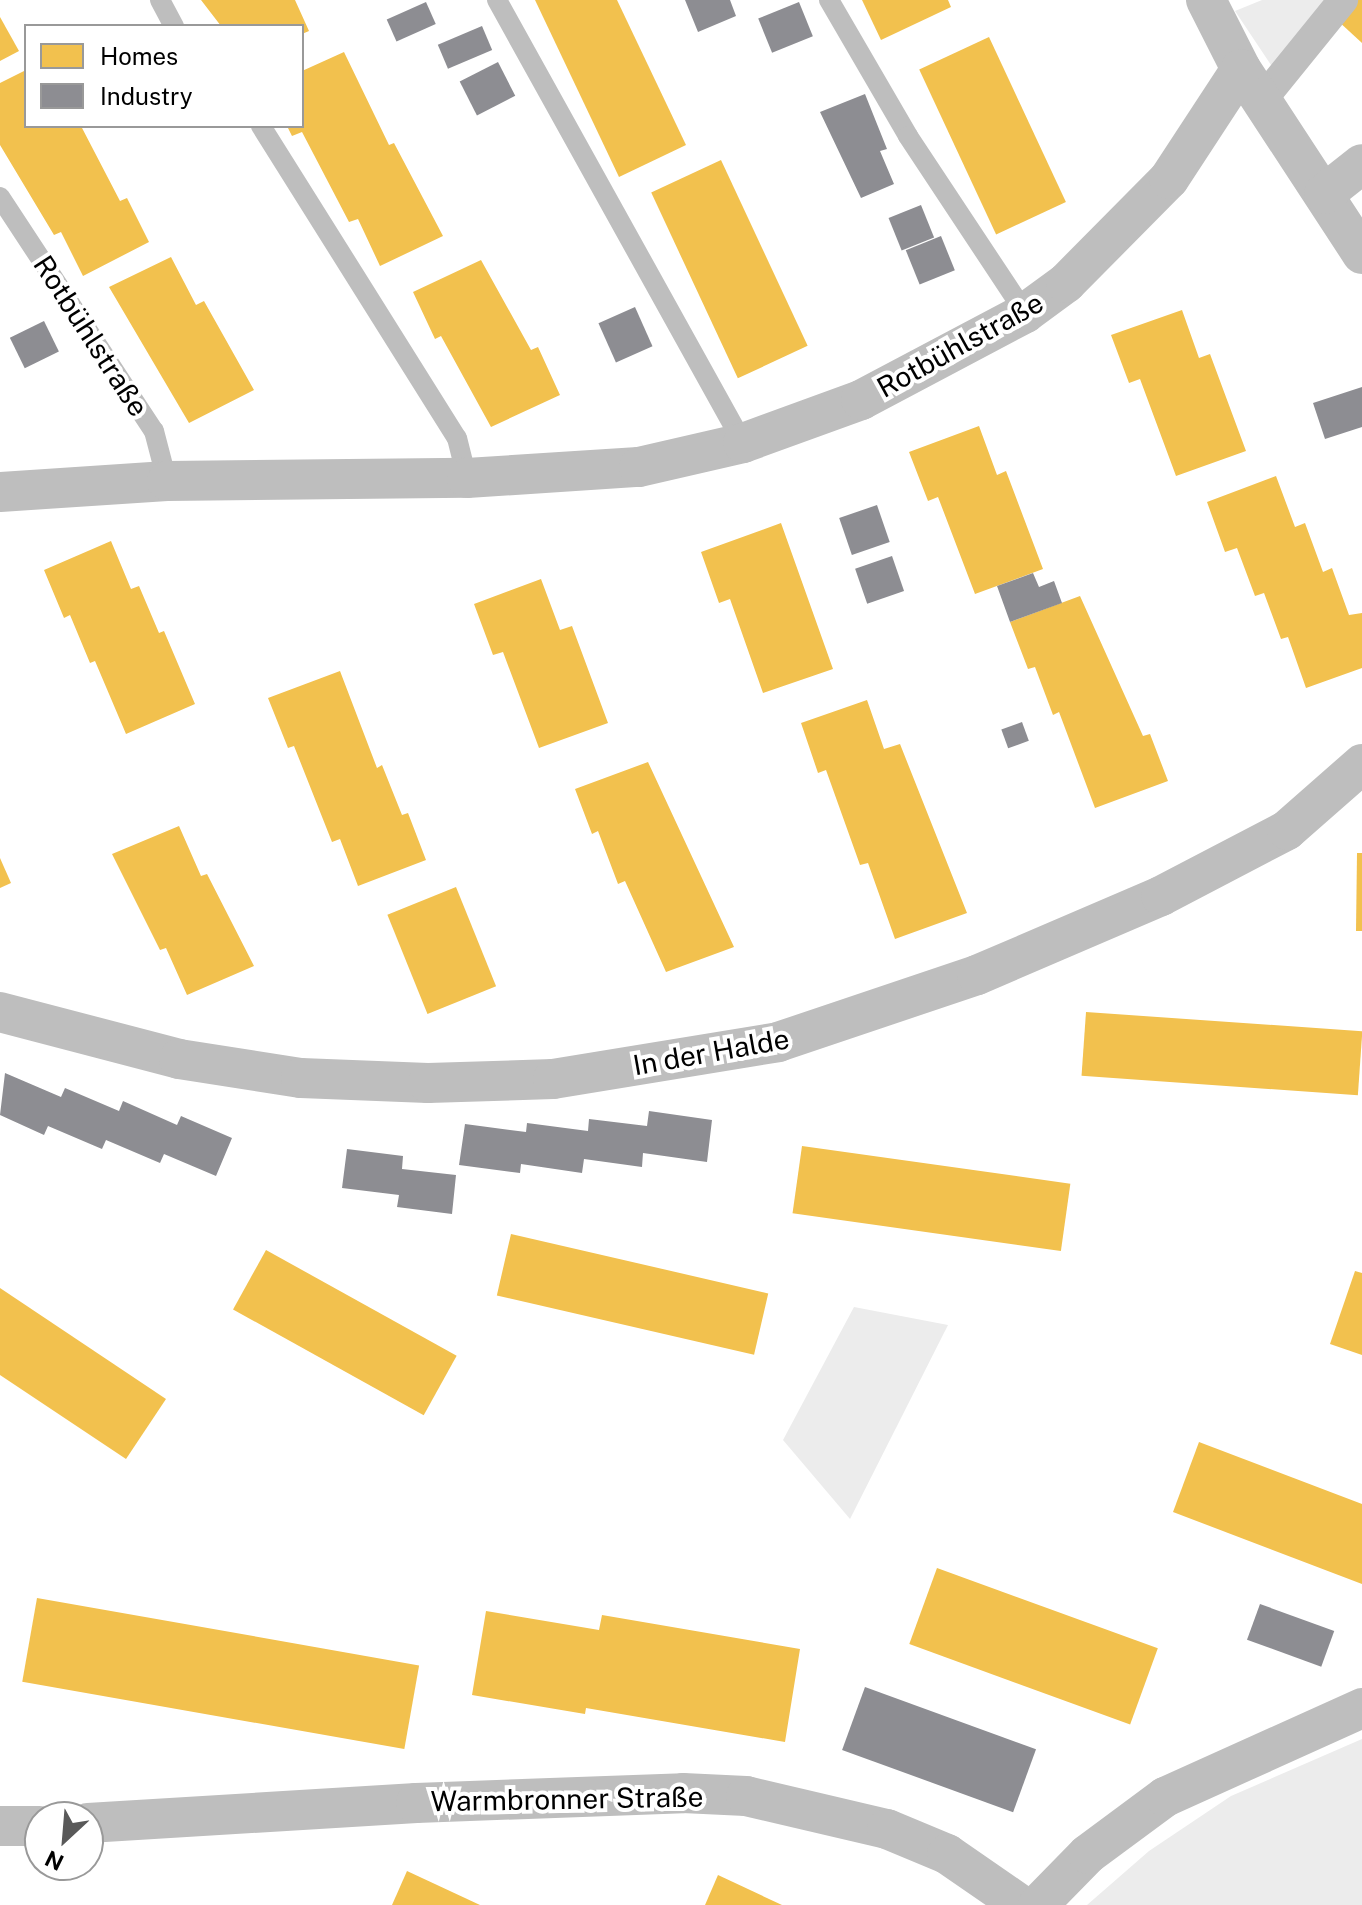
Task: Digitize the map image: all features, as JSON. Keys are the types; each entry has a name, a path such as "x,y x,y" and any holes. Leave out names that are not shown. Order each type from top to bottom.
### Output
{"street":[{"path":"1206,0 1251,85 1362,254"},
{"path":"1251,85 1343,0"},
{"name":"Rotbühlstraße","path":"0,492 167,481 467,478 639,467 743,443 861,400 1025,313 1066,283 1169,179 1251,85"},
{"path":"1324,194 1362,164"},
{"name":"In der Halde","path":"0,1012 179,1059 301,1078 428,1083 553,1079 778,1042 989,970 1188,884 1287,830 1362,764"},
{"path":"1038,1905 1088,1854 1165,1797 1362,1708"},
{"name":"Warmbronner Straße","path":"104,1822 416,1803 683,1793 746,1796 887,1829 947,1854 1021,1905"},
{"path":"0,1826 24,1826"}],"lane":[{"path":"160,0 173,24"},
{"path":"497,0 743,443"},
{"path":"829,0 908,136 1025,313"},
{"path":"262,128 457,438 467,478"},
{"name":"Rotbühlstraße","path":"0,197 154,431 167,481"}],"shaded area":[{"path":"1262,0 1350,0 1285,86 1235,11"},
{"path":"854,1307 948,1325 850,1519 783,1440"},
{"path":"1362,1739 1362,1905 1087,1905 1149,1851 1231,1796"}],"building: Homes":[{"path":"201,0 295,0 309,31 304,33 304,24 219,24"},
{"path":"535,0 617,0 686,145 619,177"},
{"path":"862,0 948,0 951,7 881,40"},
{"path":"1355,0 1362,0 1362,43 1337,20"},
{"path":"0,17 19,51 0,61"},
{"path":"989,37 1066,202 996,234 919,70"},
{"path":"344,52 389,145 394,143 443,236 380,266 358,219 349,222 302,132 292,136 288,128 304,128 304,70"},
{"path":"24,71 24,128 82,128 120,201 127,198 149,242 83,276 61,232 54,235 0,145 0,83"},
{"path":"721,160 808,346 738,378 651,193"},
{"path":"171,257 196,305 204,301 254,390 189,423 109,287"},
{"path":"481,260 531,350 538,347 560,395 491,427 441,336 435,339 413,292"},
{"path":"1182,310 1199,358 1210,354 1246,451 1176,476 1140,379 1129,383 1111,335"},
{"path":"979,426 997,475 1006,471 1043,569 975,594 938,497 928,501 909,452"},
{"path":"1276,476 1295,527 1305,523 1323,572 1332,568 1349,615 1362,613 1362,668 1306,688 1288,637 1281,639 1264,593 1255,596 1237,548 1225,552 1207,502"},
{"path":"781,523 833,669 763,693 730,599 719,603 701,552"},
{"path":"111,541 131,589 139,586 159,633 164,631 195,704 126,734 95,661 90,663 70,615 64,618 44,570"},
{"path":"541,579 560,630 572,626 608,723 539,748 503,652 493,655 474,604"},
{"path":"1080,596 1143,736 1150,734 1168,781 1095,808 1059,712 1053,715 1035,667 1028,669 1010,622"},
{"path":"340,671 377,768 382,765 402,815 408,813 426,860 358,886 340,839 332,842 294,746 288,748 268,698"},
{"path":"867,700 884,749 900,744 967,913 895,939 868,863 860,865 826,770 818,773 801,723"},
{"path":"648,762 734,947 666,972 625,881 618,884 598,831 592,834 575,789"},
{"path":"179,826 201,876 207,874 254,966 187,995 166,948 160,950 112,854"},
{"path":"1357,853 1362,853 1362,931 1356,931"},
{"path":"0,858 11,883 0,888"},
{"path":"456,887 496,986 427,1014 387,915"},
{"path":"1086,1012 1362,1031 1358,1095 1082,1076"},
{"path":"802,1146 1070,1184 1061,1251 793,1213"},
{"path":"511,1234 768,1293 754,1355 497,1295"},
{"path":"266,1250 457,1356 424,1415 233,1309"},
{"path":"1355,1271 1362,1273 1362,1355 1330,1344"},
{"path":"0,1288 166,1399 126,1459 0,1375"},
{"path":"1199,1442 1362,1504 1362,1584 1173,1512"},
{"path":"937,1568 1158,1648 1130,1724 909,1644"},
{"path":"37,1598 419,1665 404,1749 22,1682"},
{"path":"486,1611 599,1630 602,1615 800,1649 785,1742 586,1708 585,1714 472,1695"},
{"path":"407,1871 480,1905 392,1905"},
{"path":"718,1875 782,1905 705,1905"}],"building: Industry":[{"path":"685,0 730,0 736,16 698,32"},
{"path":"426,2 436,24 396,41 387,19"},
{"path":"799,2 813,36 772,53 758,18"},
{"path":"482,26 492,50 448,69 438,45"},
{"path":"498,62 515,96 477,115 460,82"},
{"path":"865,94 887,149 880,151 894,184 861,198 820,112"},
{"path":"921,205 934,237 902,251 889,218"},
{"path":"941,236 955,270 920,285 906,250"},
{"path":"635,307 652,346 616,363 598,323"},
{"path":"44,321 59,352 25,368 10,338"},
{"path":"1362,387 1362,427 1325,439 1313,403"},
{"path":"877,505 890,542 852,555 839,518"},
{"path":"892,556 904,591 867,604 855,569"},
{"path":"1033,573 1039,587 1054,581 1062,603 1010,622 997,586"},
{"path":"1022,722 1029,741 1008,748 1001,730"},
{"path":"5,1073 61,1097 65,1088 119,1111 123,1101 177,1125 181,1116 232,1138 216,1176 164,1154 160,1163 106,1140 102,1149 48,1126 44,1135 0,1115"},
{"path":"649,1111 712,1120 707,1162 643,1153 642,1167 584,1159 582,1173 521,1164 520,1173 459,1165 465,1124 526,1132 527,1123 588,1131 589,1119 647,1126"},
{"path":"347,1149 403,1156 402,1169 456,1175 452,1214 397,1207 399,1195 342,1188"},
{"path":"1260,1604 1334,1631 1321,1667 1247,1640"},
{"path":"865,1687 1036,1749 1013,1812 842,1750"}]}
